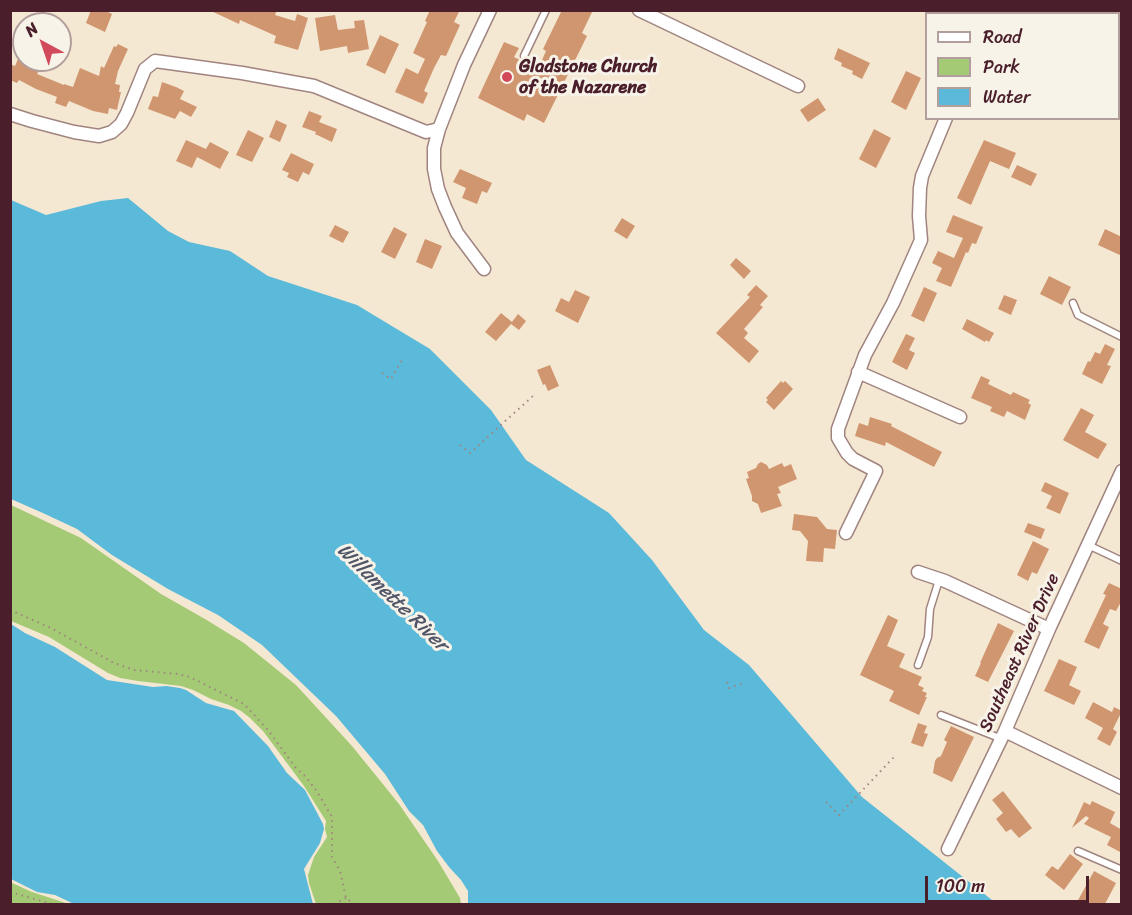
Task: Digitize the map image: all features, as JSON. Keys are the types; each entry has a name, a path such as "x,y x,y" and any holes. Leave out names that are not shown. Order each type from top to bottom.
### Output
{"street":[{"path":"484,268 457,233 445,207 434,169 434,148 464,65 489,10"},
{"path":"639,10 798,86"},
{"path":"10,114 74,132 99,136 112,132 128,113 145,69 154,61 314,86 426,132 439,129"},
{"path":"846,533 876,471 853,459 847,453 838,438 839,424 868,349 894,303 921,240 919,216 922,176 945,120"},
{"path":"858,372 960,417"},
{"name":"Southeast River Drive","path":"948,849 1003,735 1122,471"},
{"path":"918,572 939,579 1049,629"},
{"path":"1003,735 1122,788"}],"lane":[{"path":"524,56 546,10"},
{"path":"1073,303 1077,315 1122,337"},
{"path":"1088,545 1122,561"},
{"path":"918,665 928,637 930,609 939,579"},
{"path":"941,715 1003,735"},
{"path":"1078,851 1122,870"}],"path":[{"path":"382,373 391,379 403,358"},
{"path":"460,445 470,453 534,395"},
{"path":"10,610 51,628 114,663 134,670 190,677 244,704 268,730 295,767 306,777 332,817 332,857 340,871 346,898 354,904"},
{"path":"727,682 729,688 743,683"},
{"path":"826,802 839,814 894,757"},
{"path":"10,892 52,904"},
{"path":"334,904 346,898"}],"green space":[{"path":"11,505 81,538 161,594 244,643 296,685 352,746 399,804 438,861 460,898 461,904 316,904 308,875 314,857 327,837 326,821 304,786 263,731 250,718 229,705 181,686 120,678 49,637 11,621"},
{"path":"10,882 32,892 69,904 11,904"}],"water":[{"name":"Willamette River","path":"128,198 168,231 189,242 230,251 268,276 357,305 430,349 491,410 526,460 609,513 652,560 704,630 749,665 862,797 997,904 468,904 468,891 461,880 437,851 423,825 409,811 385,774 336,716 262,645 218,615 168,589 112,555 77,529 11,499 11,200 46,215 101,201"},
{"path":"11,624 55,647 107,680 153,687 180,688 206,703 234,711 268,746 287,773 305,790 323,824 320,843 304,869 313,904 74,904 55,895 37,892 11,879"}],"building":[{"path":"91,10 104,10 112,14 105,32 86,23"},
{"path":"209,10 277,10 275,15 295,21 297,14 308,18 298,50 274,43 276,36 240,20 239,24"},
{"path":"430,10 460,10 454,22 460,25 446,56 441,55 434,68 424,91 428,93 423,104 395,92 406,68 418,74 425,59 413,53"},
{"name":"Gladstone Church of the Nazarene","path":"562,10 593,10 582,33 587,36 544,123 527,114 524,121 478,98 504,42 519,48 514,57 538,69 546,51 543,49"},
{"path":"335,15 338,30 355,28 354,21 364,20 369,49 348,53 347,46 320,51 315,18"},
{"path":"380,35 399,44 385,74 366,65"},
{"path":"118,44 128,49 115,84 120,85 119,92 121,92 117,110 109,108 108,114 93,111 69,101 66,107 55,103 57,97 19,80 17,83 10,80 10,64 12,72 38,72 37,74 73,87 80,68 99,76 101,66 104,68 114,46"},
{"path":"838,48 870,63 862,79 834,59"},
{"path":"906,71 921,78 906,110 891,102"},
{"path":"162,82 184,91 180,99 197,107 191,117 180,111 175,119 148,109 153,96 158,97"},
{"path":"818,98 826,110 808,122 800,110"},
{"path":"309,111 322,116 319,122 337,129 332,142 302,127"},
{"path":"276,120 287,125 280,142 269,137"},
{"path":"874,129 891,138 876,168 859,159"},
{"path":"248,130 264,138 252,162 236,155"},
{"path":"186,140 206,149 210,142 229,152 220,169 197,157 192,168 176,161"},
{"path":"984,140 1016,153 1009,169 990,161 971,205 957,198"},
{"path":"291,153 314,164 309,175 303,172 298,182 287,177 289,173 282,170"},
{"path":"1017,165 1037,174 1031,186 1011,177"},
{"path":"460,169 492,183 487,193 482,191 477,204 462,198 466,188 453,182"},
{"path":"953,215 983,227 976,244 972,243 968,253 966,252 951,287 936,281 942,268 932,263 938,251 954,258 963,238 946,232"},
{"path":"622,218 635,226 627,239 614,231"},
{"path":"335,225 349,232 343,243 329,236"},
{"path":"394,227 407,234 395,259 381,252"},
{"path":"1105,229 1122,237 1122,256 1098,245"},
{"path":"425,239 442,246 432,269 416,262"},
{"path":"736,258 751,271 744,279 730,265"},
{"path":"1049,276 1071,287 1062,305 1040,294"},
{"path":"756,285 768,296 760,305 763,307 744,329 748,333 744,338 759,351 749,363 716,333 750,297 747,295"},
{"path":"924,287 937,293 924,322 911,316"},
{"path":"575,290 590,297 578,323 555,311 561,298 569,302"},
{"path":"1004,295 1017,300 1011,315 998,309"},
{"path":"501,313 512,322 518,314 526,321 519,330 511,324 496,341 485,332"},
{"path":"967,319 994,333 989,342 962,329"},
{"path":"906,334 915,338 909,350 915,353 907,370 892,362"},
{"path":"1105,344 1115,349 1107,365 1111,366 1102,384 1082,374 1088,361 1090,362 1095,352 1100,354"},
{"path":"550,365 559,386 548,391 537,370"},
{"path":"981,376 990,380 988,384 1011,395 1013,392 1030,400 1028,403 1031,405 1025,420 1007,411 1004,417 990,411 992,407 971,398"},
{"path":"781,381 783,383 785,381 793,389 774,410 766,402 768,400 766,398"},
{"path":"1081,408 1094,415 1085,432 1107,444 1098,459 1063,440"},
{"path":"870,417 892,424 891,426 942,452 934,467 886,442 885,446 855,436 859,423 868,426"},
{"path":"761,462 769,469 782,463 784,467 791,464 797,479 778,487 781,493 777,494 782,506 761,513 758,504 752,501 746,479 749,478 747,472 756,468"},
{"path":"1045,482 1069,493 1060,514 1046,508 1052,496 1041,491"},
{"path":"794,514 817,517 827,529 837,530 835,549 824,548 823,562 806,561 808,541 800,531 792,530"},
{"path":"1028,523 1045,529 1041,539 1024,532"},
{"path":"1033,541 1049,549 1037,574 1032,572 1028,581 1017,575"},
{"path":"1109,583 1122,589 1122,600 1116,611 1110,609 1103,624 1109,627 1099,649 1084,642 1106,595 1103,594"},
{"path":"888,615 898,620 887,646 905,654 899,667 922,677 918,685 924,688 922,691 927,693 919,715 889,701 894,691 860,675"},
{"path":"998,623 1014,631 988,682 975,676"},
{"path":"1059,659 1077,667 1069,685 1081,691 1074,705 1044,691"},
{"path":"1093,702 1112,712 1114,707 1122,711 1113,729 1117,732 1110,746 1097,739 1103,728 1085,718"},
{"path":"918,723 927,726 924,733 928,734 923,747 911,743"},
{"path":"951,726 974,737 952,782 933,773 935,761 941,756 947,742 944,740"},
{"path":"1003,791 1032,828 1019,838 1011,829 1006,832 996,819 1003,813 992,800"},
{"path":"1092,801 1115,812 1110,823 1122,830 1122,853 1107,845 1111,837 1084,824 1089,818 1086,816 1072,828 1084,802 1090,805"},
{"path":"1070,854 1083,864 1064,890 1045,875 1052,866 1058,870"},
{"path":"1094,871 1116,883 1105,904 1076,904"}],"place":[{"name":"Gladstone Church of the Nazarene","path":"507,77"}]}
